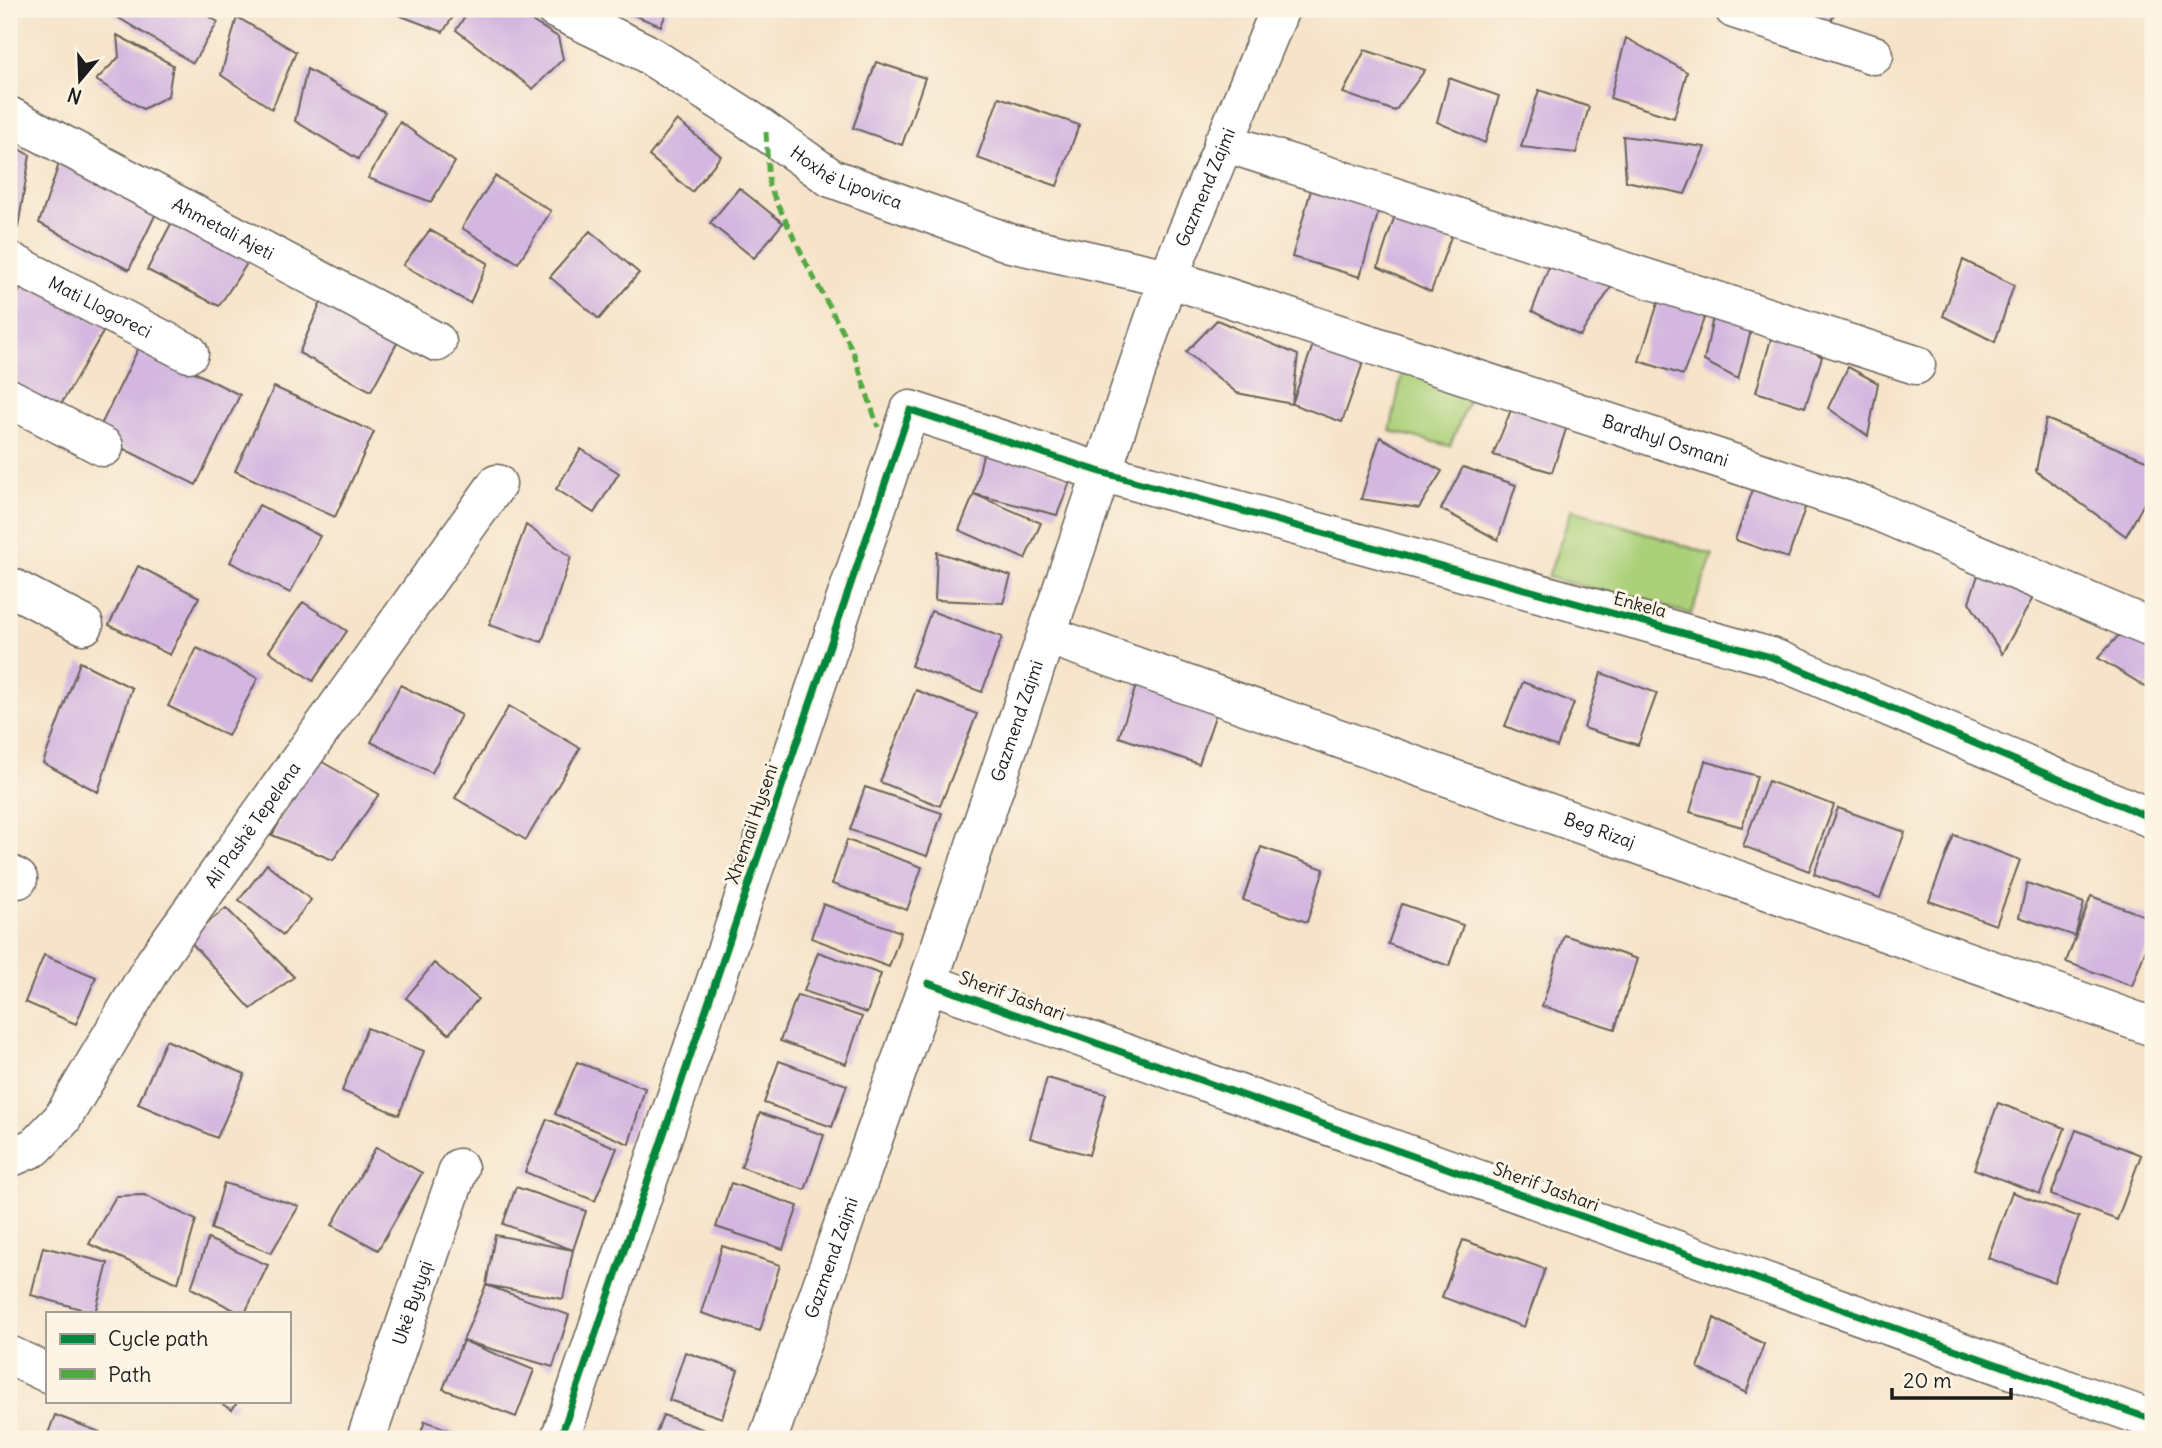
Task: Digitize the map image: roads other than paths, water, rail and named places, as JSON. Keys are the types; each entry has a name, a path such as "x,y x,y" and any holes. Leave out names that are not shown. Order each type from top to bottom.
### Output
{"street":[{"name":"Hoxhë Lipovica","path":"555,9 643,52 744,116 831,178 1010,243 1168,278"},
{"name":"Gazmend Zajmi","path":"768,1439 928,984 1168,278 1280,9"},
{"path":"1734,9 1874,55"},
{"name":"Ahmetali Ajeti","path":"9,116 437,342"},
{"path":"1223,142 1916,365"},
{"name":"Mati Llogoreci","path":"9,261 189,353"},
{"name":"Bardhyl Osmani","path":"1168,278 1867,507 2153,629"},
{"path":"9,398 104,447"},
{"name":"Xhemail Hyseni","path":"560,1439 910,410 1101,472"},
{"name":"Enkela","path":"1101,472 1771,657 2153,818"},
{"name":"Ali Pashë Tepelena","path":"9,1158 35,1147 62,1119 155,962 497,484"},
{"path":"9,586 84,625"},
{"name":"Beg Rizaj","path":"1047,635 2153,1027"},
{"name":"Sherif Jashari","path":"928,984 2153,1420"},
{"name":"Ukë Bytyqi","path":"366,1439 459,1168"},
{"path":"9,1355 46,1373"}]}
